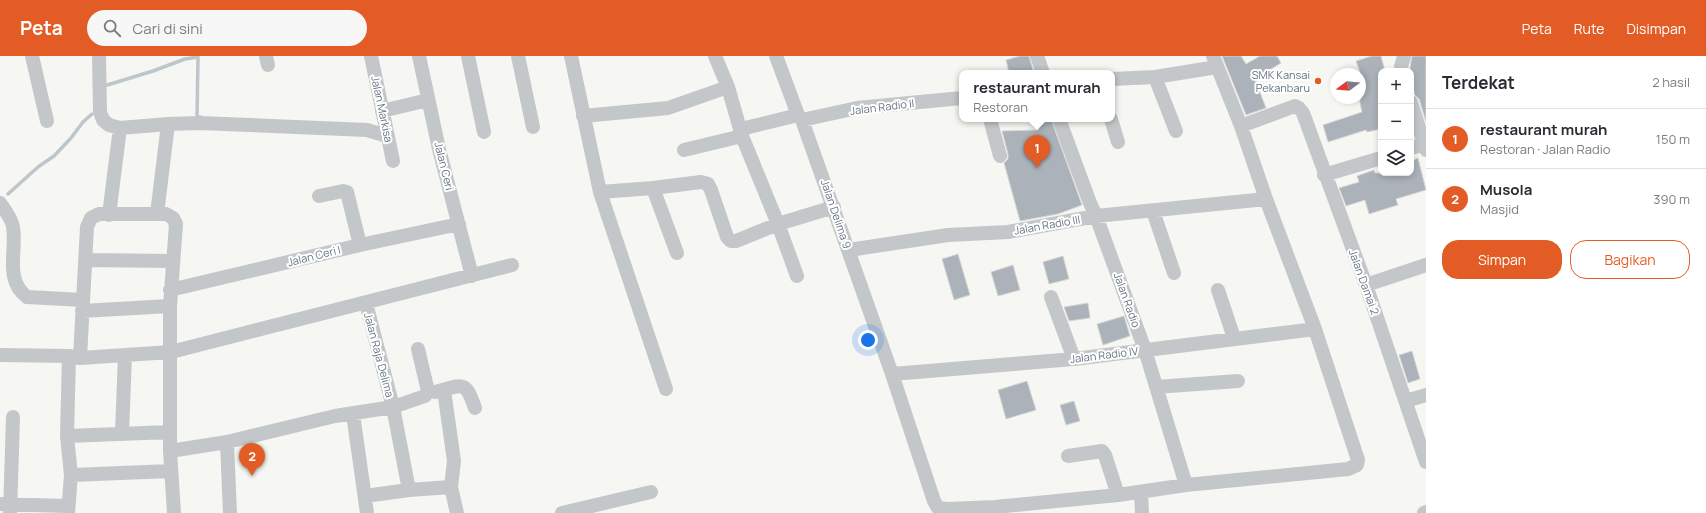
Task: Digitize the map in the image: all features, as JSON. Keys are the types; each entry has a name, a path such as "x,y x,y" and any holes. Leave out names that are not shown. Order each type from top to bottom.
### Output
{"street":[{"path":"32,56 46,121"},
{"path":"98,56 100,112 103,120 109,126 120,128 200,123 367,130 387,136"},
{"name":"Jalan Markisa","path":"371,56 393,161"},
{"name":"Jalan Ceri","path":"419,56 428,100 472,276"},
{"path":"468,56 484,132"},
{"path":"518,56 533,127"},
{"path":"571,56 600,192 666,390"},
{"path":"716,56 728,87 742,132 797,276"},
{"name":"Jalan Delima 9","path":"776,56 834,207 861,290 892,374 934,501 938,508 995,507 1118,495"},
{"path":"1037,56 1042,70"},
{"path":"1402,68 1404,56"},
{"path":"1068,456 1102,451 1105,455 1118,495 1141,493 1186,485 1348,469 1357,465 1358,460 1315,329 1266,199 1241,126 1215,62 1155,77 1115,79"},
{"path":"1155,77 1176,131"},
{"path":"583,116 668,108 728,87"},
{"name":"Jalan Radio II","path":"684,150 742,132 800,117 857,108 959,98"},
{"path":"382,111 428,100"},
{"path":"1412,104 1422,146"},
{"name":"Jalan Damai 2","path":"1241,126 1295,106 1299,108 1303,114 1324,176 1366,285 1426,462"},
{"path":"991,122 1000,156"},
{"name":"Jalan Radio","path":"1060,122 1096,216 1144,350 1186,485"},
{"path":"1112,122 1118,142"},
{"path":"157,214 168,124"},
{"path":"109,215 120,128"},
{"path":"1324,176 1378,159"},
{"path":"600,192 653,188 701,182 708,184 727,237 731,241 736,242 778,224 834,207"},
{"path":"653,188 677,253"},
{"path":"319,196 343,191 347,192 360,245"},
{"name":"Jalan Radio III","path":"848,250 948,235 1008,232 1096,216 1266,199"},
{"path":"0,203 13,227 13,273 16,285 21,293 27,297 82,305 170,306"},
{"path":"1153,211 1174,274"},
{"path":"13,417 7,507 68,510 71,475 67,436 82,305 87,227 91,218 99,214 166,214 173,218 176,224 170,290 170,451 174,513"},
{"name":"Jalan Ceri I","path":"170,290 360,245 458,224"},
{"path":"86,260 173,261"},
{"path":"0,355 75,357 171,352 512,265"},
{"path":"1366,285 1426,265"},
{"path":"1218,290 1234,338"},
{"path":"1051,297 1074,359"},
{"name":"Jalan Raja Delima","path":"366,303 393,407 409,490"},
{"name":"Jalan Radio IV","path":"892,374 1074,359 1315,329"},
{"path":"418,349 427,394"},
{"path":"122,433 125,355"},
{"path":"1156,387 1238,381"},
{"path":"170,451 227,442 335,416 393,407 427,394 459,386 466,388 469,391 474,408"},
{"path":"444,390 454,460 451,487 457,513"},
{"path":"1406,401 1426,395"},
{"path":"353,414 367,513"},
{"path":"67,436 170,432"},
{"path":"227,442 230,513"},
{"path":"71,475 171,471"},
{"path":"365,496 409,490 451,487"},
{"path":"562,513 651,492"},
{"path":"1141,493 1142,513"}],"building":[{"path":"1020,56 1029,56 1033,70 1008,70 1006,60"},
{"path":"1222,56 1241,56 1246,64 1260,56 1277,56 1281,63 1255,79 1266,108 1246,115"},
{"path":"1372,56 1381,56 1384,68 1378,68 1378,130 1367,132 1366,130 1328,142 1323,125 1362,112 1360,104 1366,104 1366,68 1359,68 1356,61"},
{"path":"1412,56 1426,56 1426,122 1419,99 1414,92 1414,68 1410,67"},
{"path":"1042,122 1052,122 1082,205 1058,214 1020,221 1004,163 1008,159 1008,154 1002,131 1038,130"},
{"path":"1418,158 1426,190 1396,199 1398,205 1369,214 1365,200 1346,206 1339,188 1359,182 1357,176 1374,170 1375,173 1378,173 1378,176 1414,176 1414,160"},
{"path":"958,254 970,295 954,300 942,259"},
{"path":"1063,256 1069,279 1049,284 1043,262"},
{"path":"1013,265 1020,290 998,296 991,272"},
{"path":"1088,303 1090,318 1069,321 1064,307"},
{"path":"1124,316 1130,336 1103,345 1097,324"},
{"path":"1412,351 1420,379 1408,383 1399,355"},
{"path":"1027,381 1036,410 1006,419 998,390"},
{"path":"1074,401 1080,421 1066,425 1060,405"}],"waterway":[{"path":"104,86 153,71 185,59 198,57 197,117 201,117"},
{"path":"8,194 38,167 54,156 71,138 83,122 92,114"}],"place":[{"name":"SMK Kansai Pekanbaru","path":"1318,81"},
{"name":"restaurant murah","path":"1037,168"},
{"name":"Musola","path":"252,476"}]}
